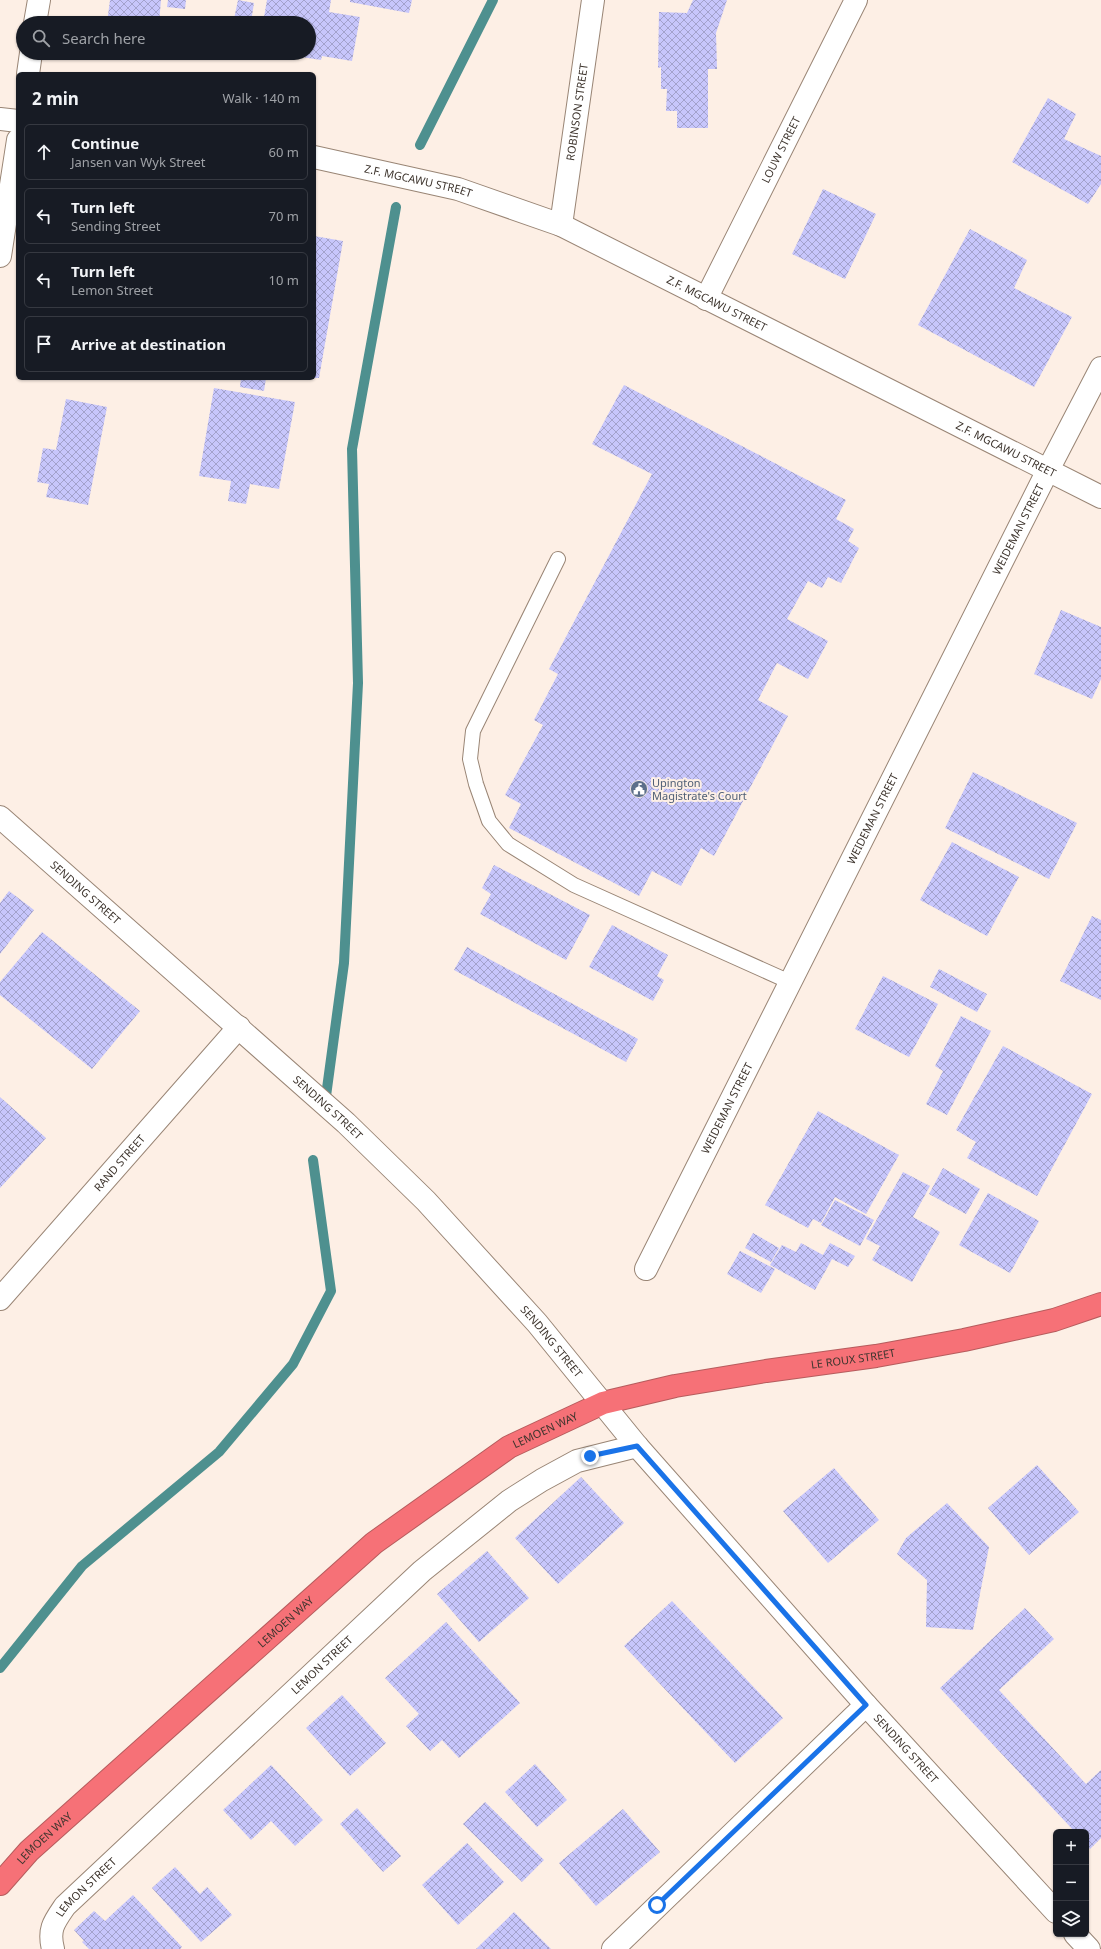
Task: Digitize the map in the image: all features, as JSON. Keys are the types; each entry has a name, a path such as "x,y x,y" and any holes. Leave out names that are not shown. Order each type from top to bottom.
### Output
{"highway":[{"name":"LE ROUX STREET","path":"603,1403 675,1386 766,1371 876,1356 964,1340 1054,1320 1101,1304"},
{"name":"LEMOEN WAY","path":"0,1884 29,1850 374,1543 509,1447 603,1403"}],"street":[{"path":"36,16 39,0"},
{"name":"ROBINSON STREET","path":"561,225 593,0"},
{"name":"LOUW STREET","path":"706,299 856,0"},
{"path":"28,72 30,60"},
{"path":"0,119 16,122"},
{"path":"0,256 16,153"},
{"name":"Z.F. MGCAWU STREET","path":"316,157 458,189 561,225 1101,498"},
{"name":"WEIDEMAN STREET","path":"646,1269 1048,470 1101,368"},
{"name":"SENDING STREET","path":"0,816 346,1123 426,1201 537,1323 637,1446 866,1705 1053,1909"},
{"name":"RAND STREET","path":"0,1299 239,1027"},
{"name":"LEMON STREET","path":"52,1944 52,1924 65,1906 325,1660 422,1571 509,1501 542,1480 577,1461 590,1456 637,1446"},
{"path":"613,1949 866,1705"},
{"path":"1079,1937 1089,1949"}],"lane":[{"path":"558,558 473,731 470,759 476,784 489,821 508,844 574,886 790,982"}],"building":[{"path":"110,0 161,0 160,16 108,16"},
{"path":"168,0 186,0 185,9 167,7"},
{"path":"238,0 254,3 252,16 235,16"},
{"path":"267,0 331,0 329,12 360,17 352,61 322,56 321,60 316,59 316,16 264,16"},
{"path":"350,0 412,0 409,13 350,2"},
{"path":"693,0 727,0 716,33 717,69 708,69 708,128 677,128 677,111 666,111 667,89 661,89 661,67 658,68 659,12 687,13"},
{"path":"1048,98 1076,114 1064,139 1101,156 1101,184 1088,204 1012,162"},
{"path":"823,189 876,214 845,279 792,254"},
{"path":"970,229 1027,260 1014,288 1072,317 1034,387 918,325"},
{"path":"316,236 343,241 319,378 316,378"},
{"path":"241,380 266,380 264,391 240,387"},
{"path":"624,385 846,500 836,519 854,529 848,541 859,548 841,583 828,577 822,588 808,581 787,619 828,641 808,679 777,663 758,700 788,716 714,856 701,848 681,886 652,871 639,896 509,828 521,804 505,795 543,725 534,720 558,674 549,669 652,474 592,444"},
{"path":"214,388 295,402 279,489 250,484 246,504 228,501 231,481 199,476"},
{"path":"66,399 107,407 88,505 46,497 49,484 37,482 43,448 56,450"},
{"path":"1061,610 1101,627 1101,679 1092,699 1034,674"},
{"path":"973,772 1077,823 1049,879 945,828"},
{"path":"952,842 1019,877 987,936 920,900"},
{"path":"494,865 590,915 566,960 480,914 491,894 482,888"},
{"path":"9,891 34,910 0,954 0,903"},
{"path":"1092,916 1101,920 1101,1000 1060,981"},
{"path":"612,925 668,955 657,976 664,980 653,1001 589,967"},
{"path":"42,932 140,1011 92,1069 0,995 0,982"},
{"path":"467,947 638,1039 626,1062 454,970"},
{"path":"939,969 987,994 977,1012 930,987"},
{"path":"883,976 938,1004 909,1057 855,1029"},
{"path":"961,1016 991,1031 947,1115 926,1104 943,1071 935,1066"},
{"path":"1003,1046 1092,1094 1037,1196 967,1158 976,1142 956,1130"},
{"path":"0,1097 46,1138 0,1188"},
{"path":"818,1111 899,1155 866,1214 835,1197 821,1223 813,1219 808,1228 765,1205"},
{"path":"943,1168 980,1189 966,1214 929,1194"},
{"path":"903,1172 930,1186 913,1217 940,1232 912,1282 872,1260 880,1246 866,1239"},
{"path":"988,1193 1039,1221 1010,1273 959,1245"},
{"path":"835,1200 874,1220 860,1246 821,1225"},
{"path":"753,1233 779,1248 771,1262 745,1248"},
{"path":"801,1243 823,1255 830,1243 855,1256 848,1267 832,1259 815,1290 770,1265 782,1245 796,1252"},
{"path":"740,1251 775,1269 761,1293 727,1274"},
{"path":"1037,1465 1079,1512 1029,1555 988,1508"},
{"path":"834,1468 879,1520 828,1563 783,1511"},
{"path":"581,1477 624,1523 558,1584 515,1538"},
{"path":"947,1503 989,1547 973,1630 926,1627 927,1580 897,1554 906,1538"},
{"path":"487,1551 529,1598 479,1642 437,1594"},
{"path":"672,1601 783,1718 735,1763 624,1646"},
{"path":"1025,1608 1054,1639 999,1690 1086,1784 1101,1770 1101,1838 1090,1849 1089,1829 1072,1829 940,1688"},
{"path":"446,1622 520,1703 459,1758 442,1740 430,1751 406,1726 419,1714 385,1678"},
{"path":"342,1695 386,1743 350,1776 306,1728"},
{"path":"535,1764 567,1800 537,1827 505,1792"},
{"path":"271,1765 323,1820 295,1846 271,1821 251,1840 223,1810"},
{"path":"485,1802 544,1860 522,1882 463,1824"},
{"path":"357,1808 401,1856 383,1872 340,1824"},
{"path":"623,1809 660,1852 596,1906 559,1863"},
{"path":"467,1843 504,1882 458,1925 422,1885"},
{"path":"175,1867 200,1894 207,1887 232,1915 201,1942 152,1888"},
{"path":"133,1895 182,1947 180,1949 89,1949 82,1942 84,1941 74,1930 94,1911 105,1921"},
{"path":"514,1912 551,1949 476,1949"}],"waterway":[{"path":"420,145 493,0"},
{"path":"326,1096 344,963 358,683 352,449 396,207"},
{"path":"0,1668 82,1566 219,1452 293,1364 331,1291 313,1160"}],"place":[{"name":"Upington Magistrate's Court","path":"639,789"}],"route":[{"path":"590,1456 637,1446 866,1705 657,1905"}]}
